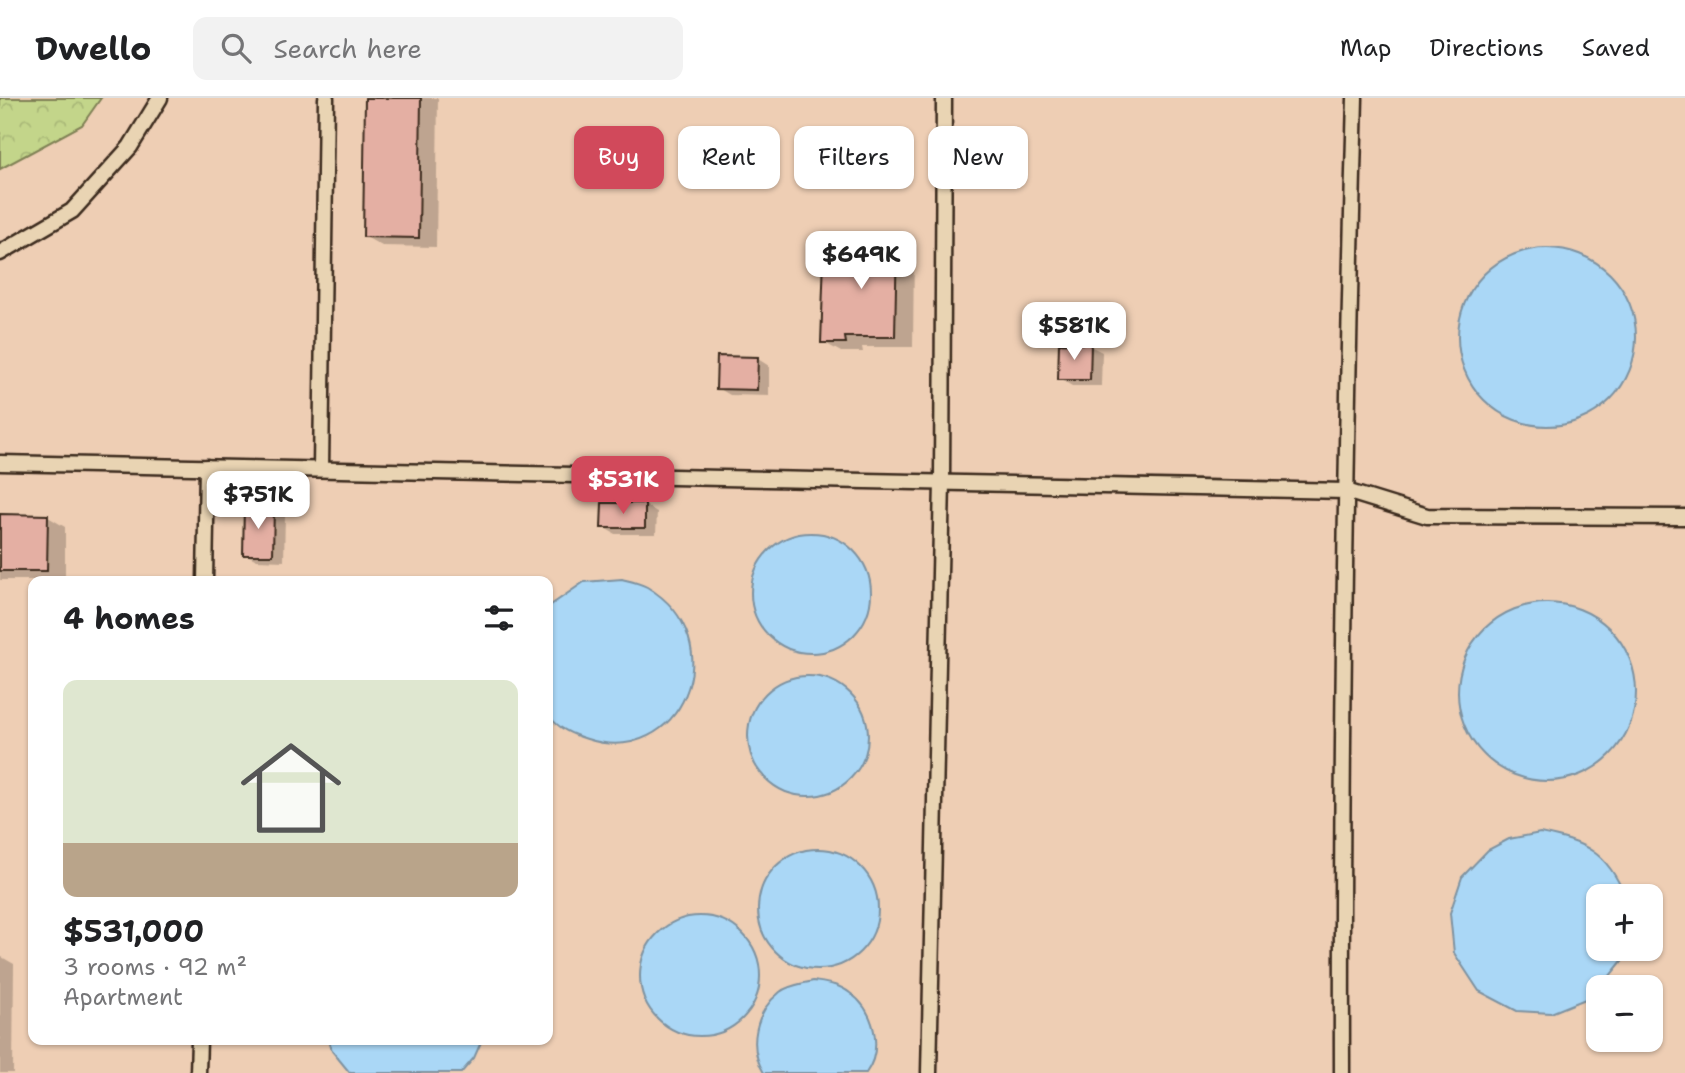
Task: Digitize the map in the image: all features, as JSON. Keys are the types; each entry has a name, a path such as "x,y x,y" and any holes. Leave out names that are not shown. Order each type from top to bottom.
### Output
{"lane":[{"path":"0,253 72,211 131,147 160,98"},
{"path":"321,470 326,98"},
{"path":"929,1073 942,482 944,98"},
{"path":"1342,1073 1341,812 1355,98"},
{"path":"0,463 1346,491 1427,516 1685,517"},
{"path":"205,576 207,467"},
{"path":"198,1073 199,1045"}],"green space":[{"path":"0,98 101,98 82,125 0,169"}],"water":[{"path":"1547,248 1581,255 1610,274 1629,303 1636,337 1629,371 1610,400 1581,419 1547,426 1513,419 1484,400 1465,371 1458,337 1465,303 1484,274 1513,255"},
{"path":"811,533 834,537 853,551 867,570 871,593 867,616 853,635 834,649 811,653 788,649 769,635 755,616 751,593 755,570 769,551 788,537"},
{"path":"622,579 647,587 674,610 689,638 692,667 686,695 671,719 648,736 620,744 587,739 553,721 553,604 584,582"},
{"path":"1547,603 1581,610 1610,629 1629,658 1636,692 1629,726 1610,755 1581,774 1547,781 1513,774 1484,755 1465,726 1458,692 1465,658 1484,629 1513,610"},
{"path":"808,676 831,681 850,694 863,713 868,736 863,759 850,778 831,791 808,796 785,791 766,778 753,759 748,736 753,713 766,694 785,681"},
{"path":"1540,833 1569,840 1602,859 1619,884 1586,884 1586,961 1622,961 1611,975 1586,975 1586,999 1551,1013 1517,1011 1479,991 1454,953 1450,913 1462,877 1488,850 1509,839"},
{"path":"818,849 841,853 861,866 874,886 878,909 874,932 861,952 841,965 818,969 795,965 775,952 762,932 758,909 762,886 775,866 795,853"},
{"path":"700,916 723,920 742,934 756,953 760,976 756,999 742,1018 723,1032 700,1036 677,1032 658,1018 644,999 640,976 644,953 658,934 677,920"},
{"path":"813,981 841,988 858,1000 865,1009 874,1030 875,1041 871,1063 866,1073 764,1073 755,1040 765,1009 784,990"},
{"path":"330,1045 480,1045 474,1058 461,1073 350,1073 332,1051"}],"building":[{"path":"365,98 421,98 419,238 363,237"},
{"path":"849,237 897,237 895,337 845,337 846,343 821,343 824,258 849,258"},
{"path":"1059,343 1091,344 1090,380 1058,380"},
{"path":"717,356 758,357 757,390 716,389"},
{"path":"602,503 645,503 645,528 601,528"},
{"path":"244,506 274,506 273,555 243,555"},
{"path":"0,514 48,515 47,571 0,571"}]}
